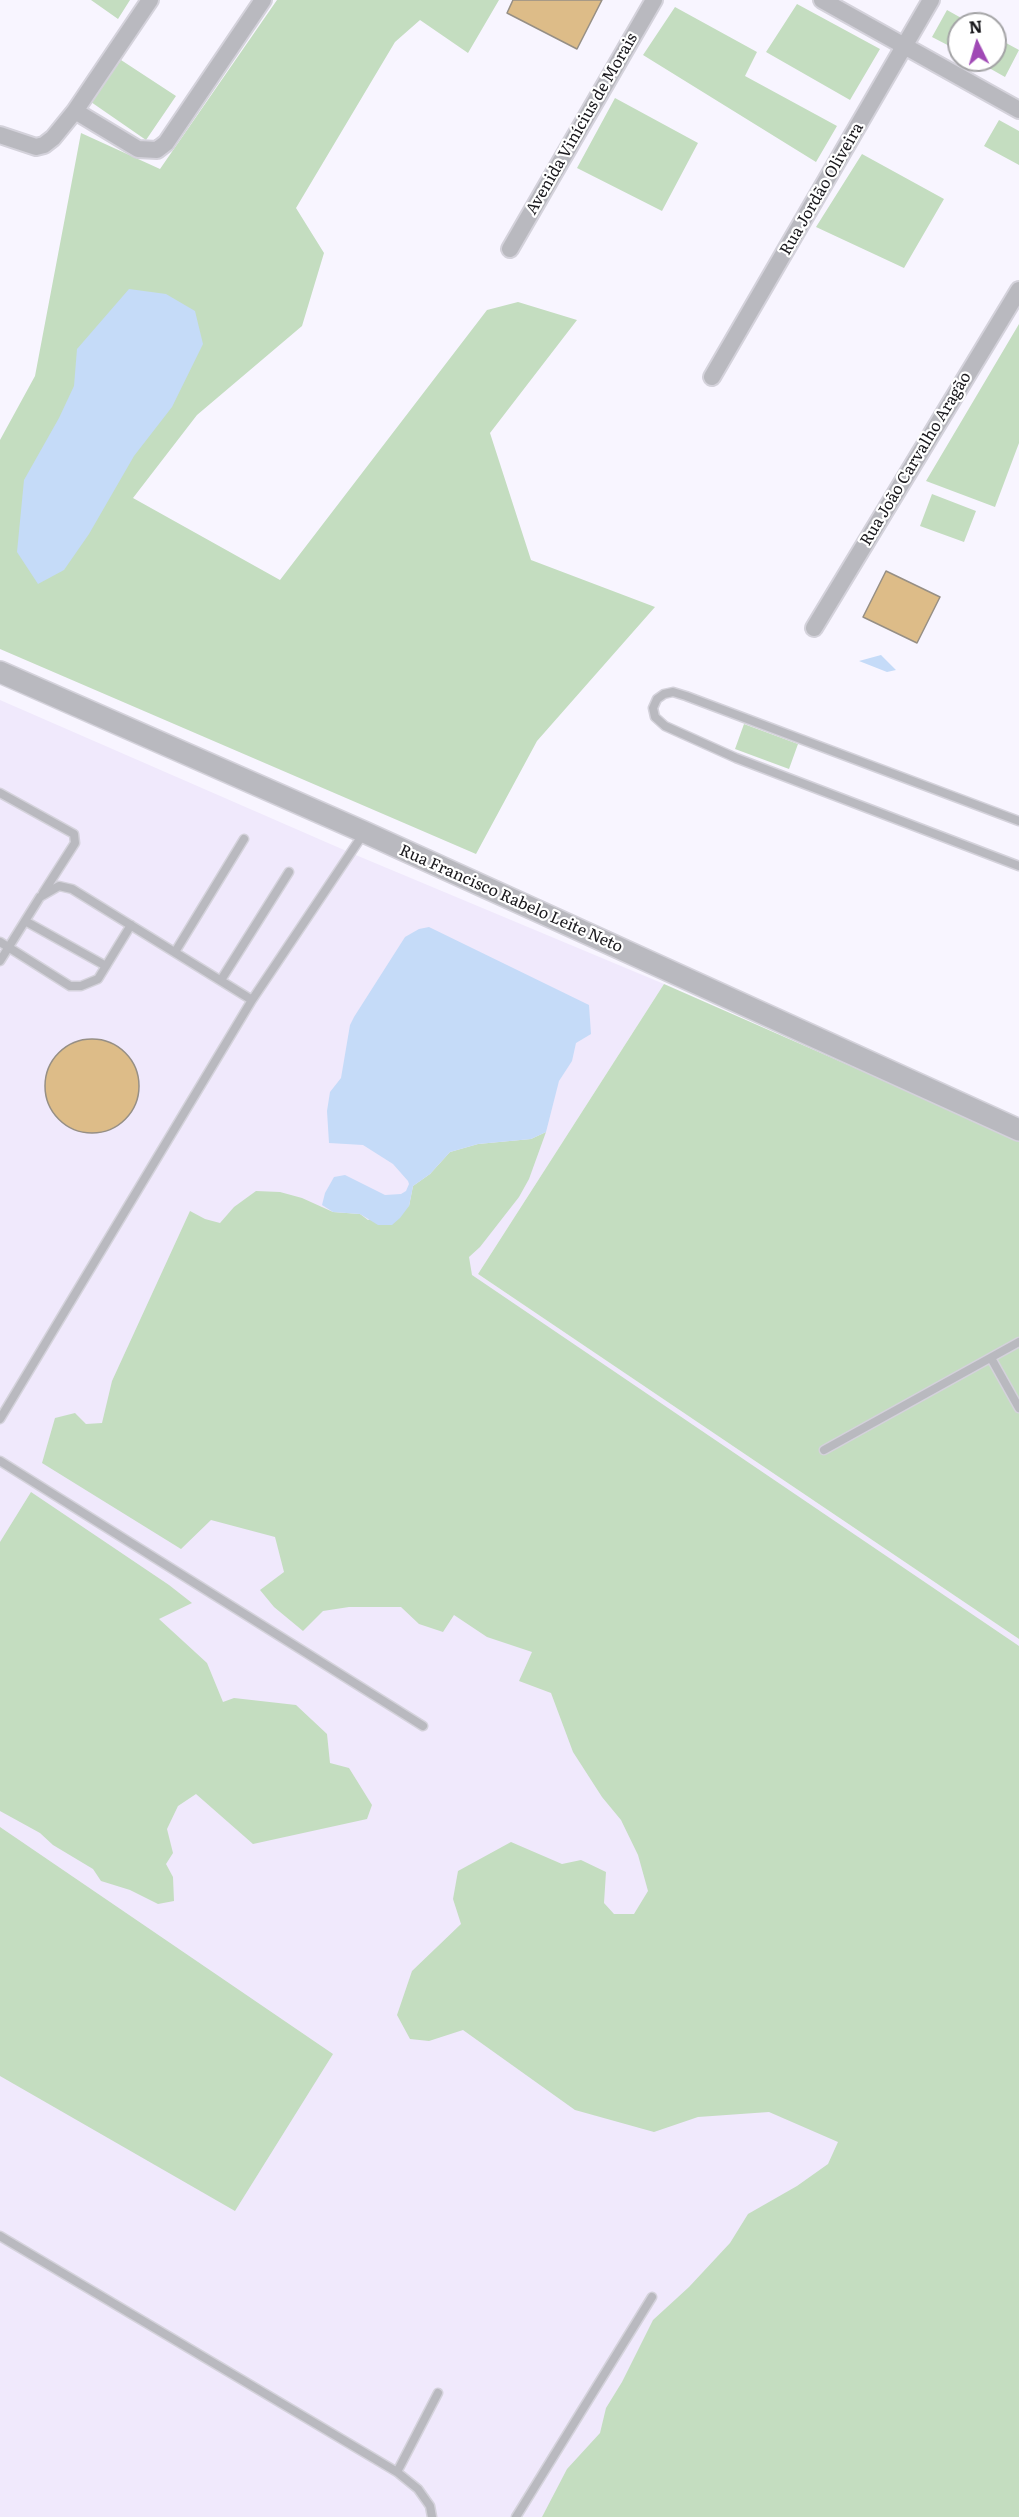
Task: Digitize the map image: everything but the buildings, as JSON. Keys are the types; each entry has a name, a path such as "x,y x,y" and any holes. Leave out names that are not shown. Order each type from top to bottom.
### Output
{"street":[{"path":"0,135 36,147 44,145 53,138 75,111 150,0"},
{"path":"75,111 138,149 157,150 166,143 263,0"},
{"name":"Avenida Vinícius de Morais","path":"510,249 654,0"},
{"path":"822,0 1019,110"},
{"name":"Rua Jordão Oliveira","path":"712,377 931,0"},
{"name":"Rua João Carvalho Aragão","path":"814,628 1019,290"},
{"name":"Rua Francisco Rabelo Leite Neto","path":"0,672 364,832 1019,1130"}],"lane":[{"path":"1019,821 673,692 657,699 653,708 655,717 665,726 736,758 1019,866"},
{"path":"0,794 74,834 75,843 0,961"},
{"path":"0,1419 252,1000 364,832"},
{"path":"175,952 244,839"},
{"path":"220,980 289,872"},
{"path":"40,897 59,886 72,889 252,1000"},
{"path":"25,921 106,966"},
{"path":"0,942 70,986 81,986 98,979 131,925"},
{"path":"824,1450 1019,1342"},
{"path":"991,1358 1019,1408"},
{"path":"0,1461 423,1726"},
{"path":"0,2235 397,2472 418,2489 430,2506 432,2517"},
{"path":"516,2517 652,2297"},
{"path":"397,2472 438,2394"}],"shaded area":[{"path":"0,700 351,853 664,984 478,1274 1019,1639 1019,2517 0,2517"}],"green space":[{"path":"91,0 130,0 118,19"},
{"path":"277,0 499,0 468,53 420,20 395,42 296,208 324,253 302,326 197,415 133,498 280,580 487,310 518,302 577,320 490,433 531,560 655,607 537,741 476,854 0,649 0,440 35,376 81,133 160,169"},
{"path":"797,4 880,49 850,100 766,52"},
{"path":"675,7 757,52 745,76 837,126 816,162 643,55"},
{"path":"947,10 951,12 947,12 947,45 932,37"},
{"path":"1007,44 1019,50 1005,77 996,72 1007,72"},
{"path":"121,60 176,96 146,140 91,102"},
{"path":"615,98 698,143 662,211 577,168"},
{"path":"999,120 1019,131 1019,165 984,146"},
{"path":"862,154 944,199 904,268 816,227"},
{"path":"1019,324 1019,443 995,507 926,481"},
{"path":"932,494 976,511 964,542 920,526"},
{"path":"744,724 798,744 789,769 735,749"},
{"path":"664,984 1019,1140 1019,1639 478,1274"},
{"path":"546,1132 529,1179 519,1197 480,1247 469,1257 472,1275 1019,1646 1019,2517 542,2517 567,2469 600,2433 606,2408 622,2382 653,2320 689,2287 730,2243 748,2214 797,2186 828,2164 838,2142 769,2112 698,2117 654,2132 575,2110 463,2030 429,2041 410,2039 397,2015 412,1971 461,1924 453,1899 458,1871 511,1842 562,1864 581,1860 606,1872 604,1903 614,1914 634,1914 648,1891 638,1855 621,1820 602,1797 573,1752 551,1693 519,1681 532,1652 487,1637 454,1615 443,1632 419,1624 401,1607 349,1607 323,1611 303,1631 274,1607 260,1590 284,1572 275,1537 211,1520 181,1549 42,1463 55,1418 75,1413 86,1424 102,1423 112,1381 190,1211 205,1219 220,1223 234,1207 256,1191 280,1192 302,1198 333,1212 360,1214 368,1220 409,1206 413,1186 430,1174 450,1152 478,1144 531,1139"},
{"path":"31,1492 192,1603 159,1619 207,1663 223,1702 234,1698 296,1705 327,1734 330,1763 349,1768 372,1805 367,1819 253,1844 196,1794 178,1806 167,1829 173,1853 166,1864 173,1877 174,1901 158,1904 130,1890 101,1881 93,1869 53,1845 40,1833 0,1811 0,1542"},
{"path":"0,1827 333,2054 235,2211 0,2076"}],"water":[{"path":"129,289 166,294 195,311 203,344 172,407 134,456 89,534 64,570 38,584 17,552 24,480 74,386 77,349"},
{"path":"881,655 896,670 887,672 859,661"},
{"path":"429,927 589,1005 591,1034 576,1043 572,1061 559,1081 546,1132 531,1139 478,1144 450,1152 430,1174 413,1186 409,1206 400,1218 392,1225 378,1225 360,1214 333,1212 322,1205 325,1193 334,1177 345,1175 385,1195 401,1194 406,1191 409,1184 393,1164 363,1145 329,1143 327,1111 330,1092 341,1078 350,1025 354,1017 405,937 419,929"}]}
